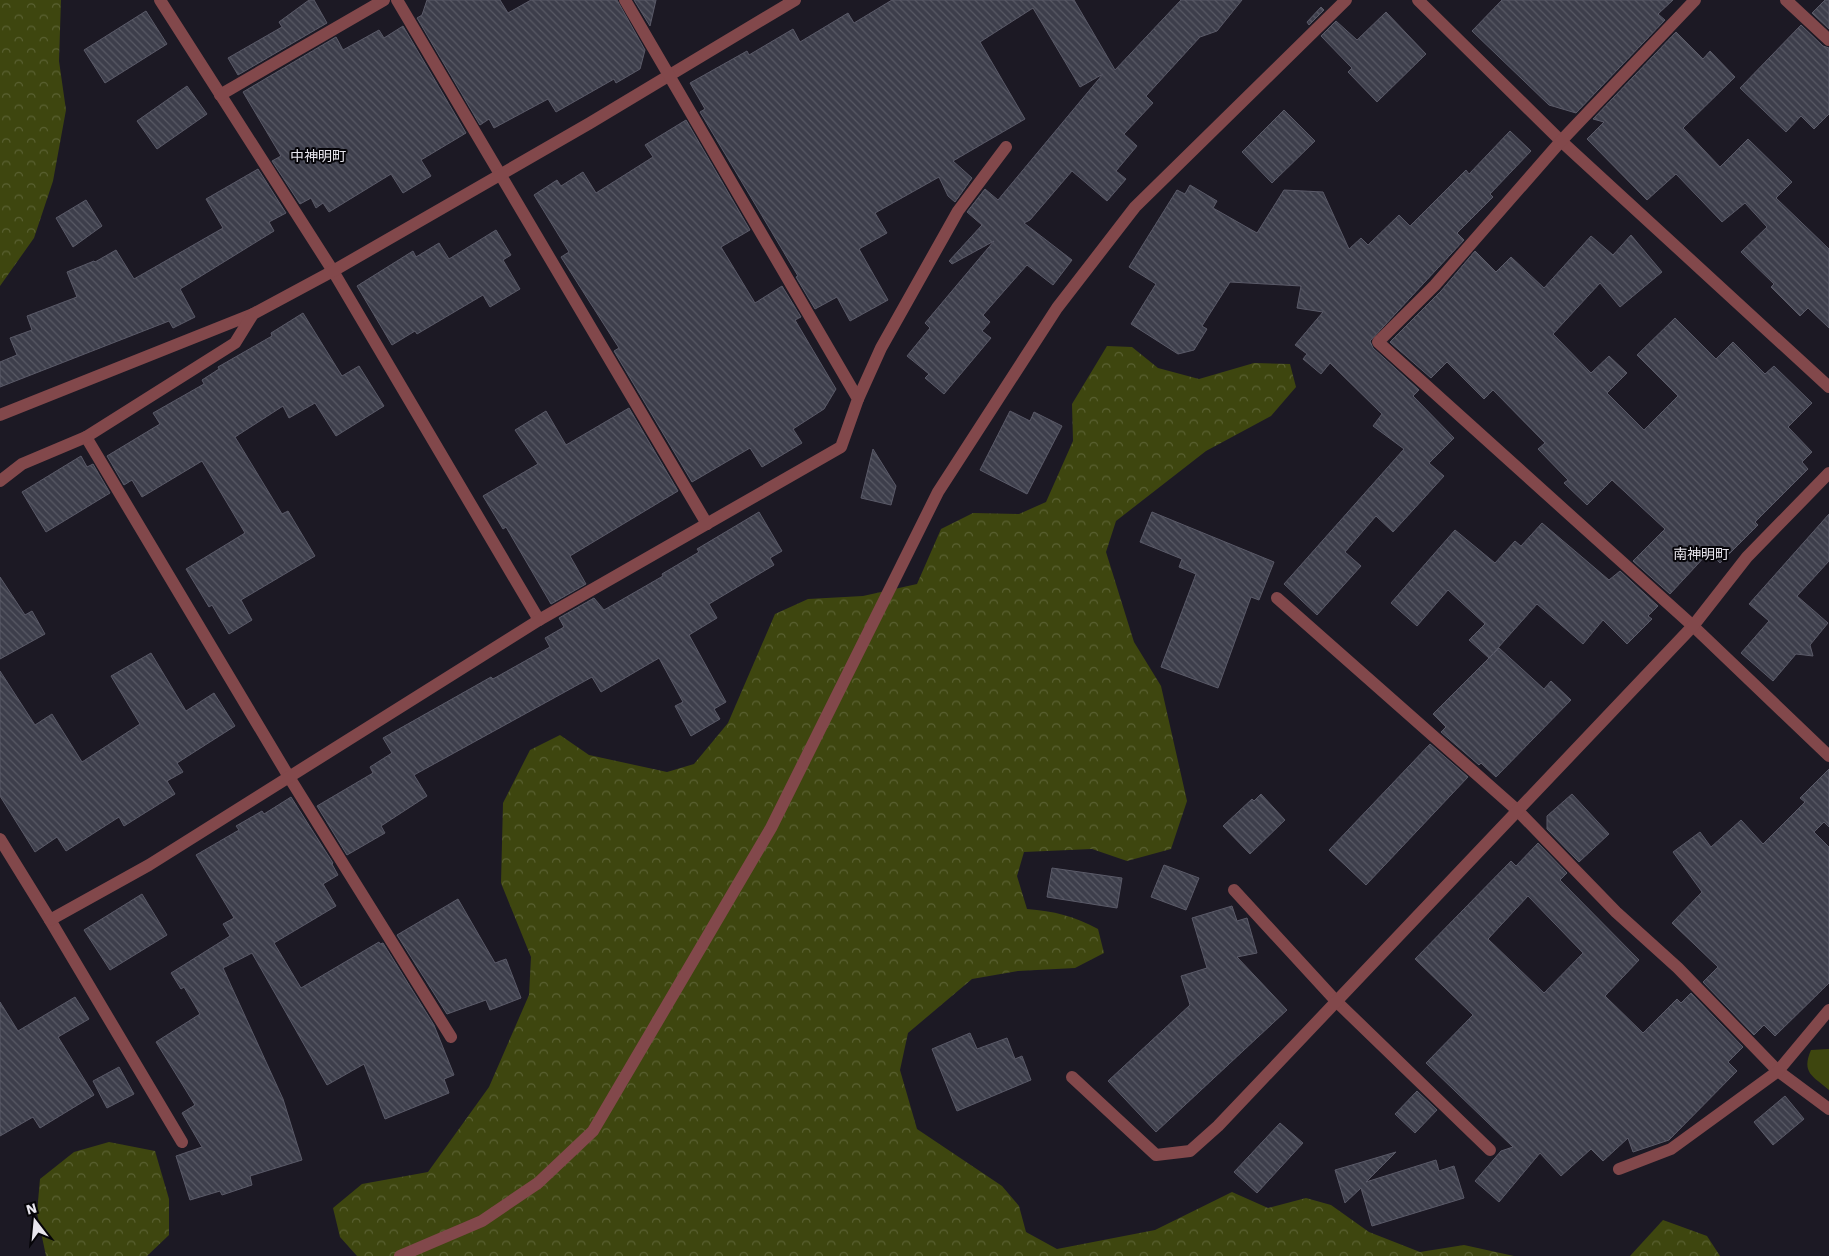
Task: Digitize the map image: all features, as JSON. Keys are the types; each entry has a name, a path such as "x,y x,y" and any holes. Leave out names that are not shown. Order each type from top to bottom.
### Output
{"street":[{"path":"160,0 333,271 539,620"},
{"path":"220,95 384,0"},
{"path":"397,0 499,176 707,524"},
{"path":"625,0 858,399"},
{"path":"0,415 253,314 333,271 499,176 670,76 794,0"},
{"path":"400,1256 482,1221 538,1183 593,1132 770,828 938,492 1057,308 1135,207 1346,0"},
{"path":"1418,0 1562,142 1829,387"},
{"path":"1695,0 1562,142 1435,285 1378,342 1693,626 1829,756"},
{"path":"1786,0 1829,40"},
{"path":"50,920 149,865 539,620 842,447 858,399 881,348 958,211 1006,147"},
{"path":"0,482 22,464 86,437 235,343 253,314"},
{"path":"86,437 289,777 451,1037"},
{"path":"1072,1077 1156,1155 1190,1151 1218,1126 1693,626 1747,557 1829,473"},
{"path":"1277,598 1517,810 1616,912 1678,968 1778,1071 1829,1109"},
{"path":"0,839 5,858 50,920 182,1142"},
{"path":"1234,890 1336,1001 1490,1150"},
{"path":"1619,1169 1671,1148 1778,1071 1829,1010"}],"green space":[{"path":"0,0 61,0 59,61 66,110 53,181 34,238 0,286"},
{"path":"1107,346 1132,347 1158,368 1199,379 1254,363 1290,364 1296,387 1271,416 1206,451 1116,521 1106,552 1134,642 1161,686 1187,801 1171,849 1127,861 1092,849 1024,852 1017,876 1027,909 1064,915 1098,929 1104,953 1075,968 1018,971 972,979 908,1033 900,1070 917,1129 1002,1186 1019,1206 1026,1232 1057,1249 1155,1230 1232,1192 1268,1208 1306,1198 1331,1205 1369,1232 1420,1252 1464,1245 1514,1256 357,1256 340,1237 333,1208 362,1184 428,1172 489,1087 529,995 531,957 501,883 503,803 530,750 560,735 589,755 667,772 694,764 728,723 775,614 808,599 863,596 917,584 941,529 973,513 1019,514 1046,502 1073,441 1072,404"},
{"path":"1829,1049 1829,1090 1810,1073 1807,1064 1811,1050"},
{"path":"109,1142 155,1151 169,1199 169,1235 147,1256 46,1256 37,1213 40,1179 74,1152"},
{"path":"1663,1220 1707,1236 1720,1256 1630,1256"}],"building":[{"path":"309,0 314,0 327,23 238,75 228,58 282,27 279,22"},
{"path":"427,0 500,0 508,13 531,0 617,0 645,50 640,69 616,83 614,79 556,112 548,99 494,128 489,119 480,125 417,18 422,15"},
{"path":"634,0 656,0 650,26"},
{"path":"892,0 1074,0 1115,70 1181,0 1242,0 1217,31 1200,37 1146,96 1153,103 1124,134 1137,146 1116,171 1126,179 1107,201 1072,171 1030,220 1024,223 1072,260 1053,285 1027,265 983,315 990,322 982,331 991,338 944,394 925,378 929,374 907,356 930,328 925,323 994,241 952,264 949,261 982,225 967,212 985,189 998,200 1103,74 1080,87 1033,8 980,42 1025,119 953,161 972,178 955,202 948,196 939,177 875,213 887,233 859,249 888,300 850,321 837,297 815,309 796,277 798,276 700,112 705,109 690,83 747,51 749,55 793,29 800,42 848,13 854,23"},
{"path":"1502,0 1673,0 1658,14 1665,20 1576,113 1549,105 1472,31"},
{"path":"1825,0 1829,0 1829,29 1812,13"},
{"path":"1321,7 1324,10 1309,25 1307,22"},
{"path":"146,11 167,44 105,83 84,50"},
{"path":"1386,12 1426,54 1377,102 1348,72 1352,68 1321,36 1336,21 1357,40"},
{"path":"1801,25 1823,46 1829,48 1829,114 1814,129 1801,116 1786,132 1740,88"},
{"path":"403,26 466,133 421,160 431,176 403,193 391,174 329,212 323,203 316,208 311,198 300,204 272,161 281,156 243,92 336,37 343,50 379,30 384,38"},
{"path":"1676,32 1703,59 1710,51 1735,77 1683,128 1720,167 1748,139 1792,182 1776,198 1829,249 1829,328 1808,308 1800,316 1771,287 1774,284 1741,252 1767,227 1745,203 1722,222 1676,174 1647,200 1587,139 1604,122 1593,119"},
{"path":"187,86 207,114 157,149 137,121"},
{"path":"1284,110 1315,141 1272,183 1242,152"},
{"path":"686,120 750,230 721,247 755,303 782,286 801,317 795,320 836,389 824,409 793,429 802,443 762,467 750,448 692,482 614,351 619,348 561,257 569,252 534,195 557,180 561,186 583,172 596,193 653,157 645,145"},
{"path":"1510,131 1531,151 1490,194 1493,197 1457,233 1464,240 1370,341 1373,348 1419,390 1413,396 1454,438 1429,463 1444,476 1393,532 1376,516 1345,552 1361,566 1317,615 1284,584 1404,449 1373,426 1382,414 1330,363 1321,374 1303,359 1307,354 1295,345 1323,312 1297,308 1301,286 1230,282 1202,326 1207,329 1194,350 1178,354 1131,324 1156,284 1129,267 1177,190 1185,194 1190,185 1217,201 1213,208 1257,233 1284,190 1323,192 1349,249 1361,238 1368,245 1399,215 1410,226 1466,170 1469,174"},
{"path":"258,169 286,213 269,222 274,231 180,289 195,317 173,328 169,321 0,387 0,362 17,355 10,338 32,330 27,316 77,297 67,272 95,262 116,250 134,279 223,228 206,199"},
{"path":"86,200 102,226 73,247 56,218"},
{"path":"496,230 511,255 503,260 520,289 490,307 483,295 417,334 415,331 392,345 357,286 413,251 416,257 439,243 449,259"},
{"path":"1631,235 1662,272 1620,307 1600,283 1553,334 1591,373 1609,356 1627,373 1607,393 1644,430 1678,396 1637,355 1675,318 1716,359 1733,342 1765,374 1774,366 1812,403 1788,427 1812,452 1802,462 1808,469 1755,522 1758,525 1720,563 1709,552 1670,594 1633,561 1665,529 1612,480 1587,505 1564,483 1568,480 1538,449 1545,443 1493,390 1484,399 1447,362 1431,378 1390,342 1441,291 1475,251 1496,272 1511,257 1544,288 1591,236 1613,255"},
{"path":"303,313 342,376 359,366 384,406 336,436 315,403 289,418 283,406 235,437 282,514 288,511 315,556 241,600 252,620 229,634 212,605 209,607 186,569 245,533 202,461 142,497 132,480 124,485 107,456 160,424 153,413 204,384 202,380 219,369 218,367 272,336 271,333"},
{"path":"629,408 678,491 570,556 586,584 551,604 506,527 503,529 483,496 538,464 515,430 546,411 566,445"},
{"path":"1010,411 1030,421 1034,412 1062,426 1027,494 980,470"},
{"path":"873,449 896,486 891,505 861,498"},
{"path":"81,456 87,467 93,464 110,493 46,532 22,492"},
{"path":"759,512 782,551 770,558 774,565 709,604 717,618 689,635 726,702 714,709 720,719 691,736 675,706 683,702 659,658 601,692 592,677 414,775 427,796 381,826 385,833 347,855 317,806 373,773 370,767 392,753 383,738 491,677 493,679 550,647 545,638 564,627 559,618 594,598 604,610 663,576 662,574 699,552 697,549"},
{"path":"1152,512 1274,562 1259,600 1251,597 1218,688 1161,667 1196,574 1179,567 1182,559 1140,542"},
{"path":"1829,514 1829,561 1797,596 1828,623 1810,645 1813,656 1796,654 1773,681 1741,653 1769,621 1749,604"},
{"path":"1542,523 1609,580 1620,571 1658,606 1648,616 1652,619 1627,644 1603,620 1583,644 1537,604 1489,658 1469,640 1485,624 1448,590 1417,626 1391,603 1455,530 1495,563 1515,541 1521,546"},
{"path":"0,577 25,615 32,611 45,634 0,659"},
{"path":"1499,648 1544,689 1551,681 1571,700 1496,777 1441,732 1446,727 1433,714"},
{"path":"151,653 186,711 214,693 235,726 177,763 183,772 167,781 175,794 124,826 119,817 66,851 57,837 35,852 0,796 0,671 35,725 52,714 82,762 140,724 111,676"},
{"path":"1430,744 1468,777 1366,885 1329,850"},
{"path":"1829,769 1829,827 1824,822 1814,832 1829,847 1829,983 1775,1036 1764,1025 1754,1035 1703,982 1718,967 1672,923 1702,892 1673,852 1700,832 1711,847 1741,820 1763,844 1805,802 1800,798"},
{"path":"1261,794 1285,820 1250,854 1223,826 1252,799 1254,801"},
{"path":"1572,794 1609,834 1579,862 1547,829 1547,816"},
{"path":"291,797 333,863 338,875 323,884 336,906 274,943 301,988 379,942 380,944 383,943 434,1025 454,1075 444,1079 449,1093 385,1119 364,1064 327,1085 252,953 223,968 283,1099 302,1160 250,1176 252,1185 222,1195 220,1191 190,1200 176,1156 202,1147 182,1113 195,1105 156,1042 200,1014 184,987 181,989 171,973 230,936 223,924 234,918 196,855 239,830 236,826 262,811 264,814"},
{"path":"1538,843 1567,873 1560,880 1639,960 1605,996 1643,1033 1677,999 1681,1003 1691,993 1743,1047 1728,1062 1737,1071 1669,1140 1633,1152 1628,1138 1603,1161 1591,1149 1561,1176 1540,1153 1499,1202 1475,1181 1501,1151 1513,1147 1426,1063 1473,1015 1415,959 1511,861 1516,866","holes":["1528,896 1583,953 1544,993 1488,939"]},
{"path":"1164,865 1199,878 1186,910 1151,897"},
{"path":"1052,868 1122,878 1117,908 1047,897"},
{"path":"142,894 167,935 110,970 84,930"},
{"path":"458,899 495,963 506,959 521,998 490,1010 486,1000 447,1014 397,935"},
{"path":"1232,906 1237,921 1247,918 1257,953 1237,957 1287,1010 1156,1132 1108,1081 1190,1005 1181,976 1207,968 1192,918"},
{"path":"75,997 89,1019 58,1037 94,1095 40,1128 33,1117 0,1136 0,1002 18,1031"},
{"path":"970,1033 977,1049 1007,1038 1015,1059 1022,1056 1031,1080 957,1111 932,1049"},
{"path":"119,1067 134,1094 107,1108 93,1081"},
{"path":"1417,1091 1437,1110 1415,1133 1395,1114"},
{"path":"1785,1096 1804,1119 1773,1145 1754,1122"},
{"path":"1280,1123 1303,1143 1257,1193 1234,1172"},
{"path":"1396,1152 1366,1182 1436,1160 1439,1171 1454,1166 1464,1198 1372,1226 1361,1188 1345,1203 1335,1170"}],"district":[{"name":"中神明町","path":"318,156"},
{"name":"南神明町","path":"1701,554"}]}
